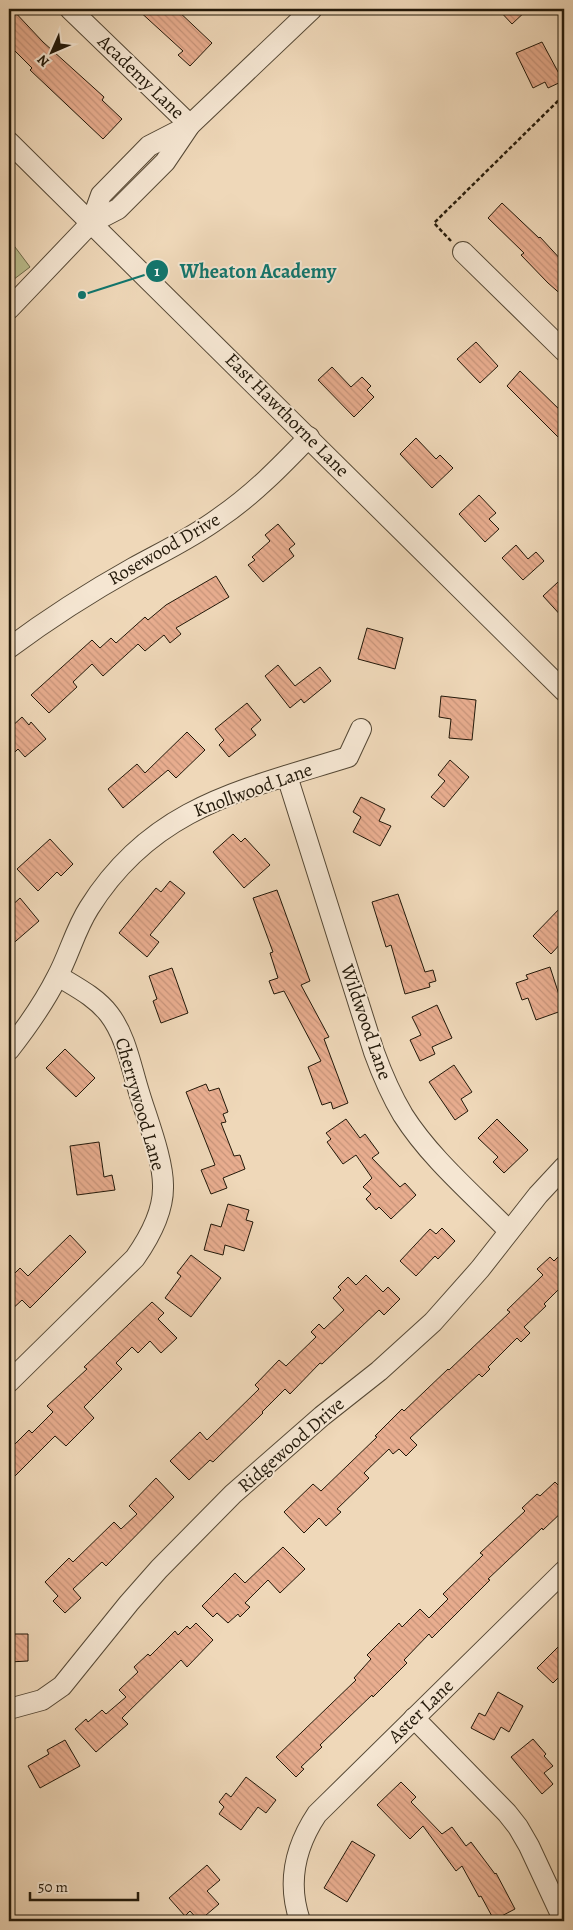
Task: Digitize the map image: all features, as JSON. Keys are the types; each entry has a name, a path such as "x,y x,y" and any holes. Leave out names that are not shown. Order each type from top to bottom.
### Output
{"street":[{"name":"Academy Lane","path":"70,9 190,125"},
{"path":"9,309 90,223 101,195 149,146 190,125 312,9"},
{"name":"East Hawthorne Lane","path":"9,142 564,691"},
{"path":"463,252 564,351"},
{"name":"Rosewood Drive","path":"9,648 55,615 103,585 180,543 220,518 266,480 309,437"},
{"name":"Knollwood Lane","path":"9,1050 36,1013 58,976 72,939 88,909 109,880 134,853 165,827 193,810 233,794 348,757 361,729"},
{"name":"Wildwood Lane","path":"287,776 374,1052 389,1089 423,1142 509,1231"},
{"name":"Cherrywood Lane","path":"9,1382 135,1258 148,1239 157,1218 163,1188 155,1143 117,1027 102,1006 91,996 58,976"},
{"name":"Ridgewood Drive","path":"9,1709 42,1700 62,1686 129,1603 200,1526 277,1454 416,1339 457,1296 538,1195 564,1167"},
{"name":"Aster Lane","path":"300,1921 292,1885 303,1838 317,1814 564,1570"},
{"path":"414,1718 507,1813 518,1827 564,1920"}],"path":[{"path":"463,252 434,223 564,95"}],"green space":[{"path":"9,239 30,267 9,283"}],"building":[{"path":"9,9 12,9 43,42 104,97 102,100 122,119 103,139 30,70 32,68 9,45"},
{"path":"137,9 176,9 212,43 190,66 178,55 183,51"},
{"path":"498,9 528,9 512,24"},
{"path":"542,42 563,81 548,88 545,82 533,88 516,53"},
{"path":"502,203 540,237 564,263 564,297 521,255 524,253 488,218"},
{"path":"476,342 498,366 480,383 457,359"},
{"path":"332,367 351,387 362,377 371,386 367,390 374,397 354,417 318,380"},
{"path":"520,371 564,414 564,443 507,386"},
{"path":"416,438 436,459 440,455 453,468 432,488 400,454"},
{"path":"479,495 496,513 489,519 499,529 485,542 459,514"},
{"path":"278,524 295,544 289,549 294,556 263,582 248,565 255,560 252,557 270,541 265,535"},
{"path":"516,545 528,559 536,552 544,561 523,580 502,558"},
{"path":"216,576 229,597 176,628 181,634 170,643 164,635 145,651 138,644 103,676 92,664 73,682 77,687 49,713 31,695 92,640 100,648 111,638 116,643 145,617 148,620 166,605"},
{"path":"558,582 564,589 564,619 543,596"},
{"path":"367,628 403,638 395,669 358,659"},
{"path":"278,665 295,686 320,667 331,681 304,703 301,699 290,708 265,676"},
{"path":"441,696 476,700 472,740 449,738 451,719 439,717"},
{"path":"247,703 261,720 251,729 256,735 229,757 219,745 224,740 215,729"},
{"path":"22,717 29,725 31,722 46,739 25,757 18,749 9,758 9,729"},
{"path":"187,732 205,750 176,778 168,770 123,808 108,789 137,764 145,773"},
{"path":"450,760 469,777 444,807 431,797 445,781 438,775"},
{"path":"361,797 385,809 379,821 391,826 380,846 353,832 361,817 353,812"},
{"path":"233,834 241,842 245,838 270,865 244,888 213,852"},
{"path":"50,839 73,864 61,876 57,872 38,891 17,869"},
{"path":"170,881 185,893 150,935 159,942 147,957 119,933 156,888 161,892"},
{"path":"277,890 310,981 301,985 329,1037 324,1039 348,1103 333,1109 331,1102 322,1105 308,1067 321,1061 284,991 274,994 269,981 278,978 270,953 273,952 253,898"},
{"path":"398,894 425,972 433,970 436,981 429,983 430,987 405,994 391,945 386,947 372,902"},
{"path":"20,898 39,921 9,947 9,908"},
{"path":"564,904 564,940 551,954 533,936"},
{"path":"550,967 564,1010 536,1020 528,998 522,1000 516,983 528,979 526,975"},
{"path":"172,968 188,1013 161,1023 153,1001 157,999 149,976"},
{"path":"437,1005 452,1038 432,1047 435,1054 420,1061 410,1040 421,1035 412,1017"},
{"path":"65,1049 95,1078 76,1097 46,1068"},
{"path":"454,1065 472,1092 461,1099 468,1111 455,1120 429,1082"},
{"path":"206,1084 209,1091 219,1088 228,1112 223,1114 226,1122 221,1123 234,1156 240,1155 245,1169 223,1178 227,1188 211,1194 201,1170 215,1165 186,1092"},
{"path":"346,1119 360,1138 365,1134 379,1153 372,1158 400,1187 405,1183 416,1195 391,1219 379,1207 376,1210 366,1199 371,1194 363,1187 372,1178 356,1155 343,1164 327,1142 331,1139 326,1133"},
{"path":"497,1119 528,1150 504,1173 493,1162 498,1157 478,1138"},
{"path":"99,1142 104,1177 112,1175 115,1190 77,1195 70,1146"},
{"path":"228,1204 249,1210 246,1220 253,1222 244,1251 225,1245 223,1255 204,1250 211,1224 221,1227"},
{"path":"442,1228 455,1241 438,1259 435,1256 416,1276 400,1261 430,1229 436,1234"},
{"path":"70,1235 86,1252 30,1308 22,1300 9,1312 9,1279 20,1268 28,1276"},
{"path":"564,1251 564,1284 544,1304 546,1306 524,1327 530,1333 521,1342 517,1338 488,1367 490,1369 482,1377 479,1374 410,1438 417,1445 406,1456 399,1449 393,1454 389,1449 364,1473 369,1478 337,1509 341,1512 326,1526 319,1518 304,1533 284,1512 313,1484 321,1491 377,1437 375,1436 402,1409 404,1411 510,1312 507,1310 543,1275 537,1269 550,1257 554,1261"},
{"path":"191,1255 221,1278 191,1317 165,1298 181,1276 177,1273"},
{"path":"366,1275 383,1292 388,1287 400,1299 384,1315 379,1310 322,1364 320,1363 290,1394 285,1389 213,1462 210,1460 189,1480 170,1461 200,1432 207,1440 259,1389 255,1385 279,1360 286,1366 316,1337 311,1332 319,1324 324,1329 344,1310 333,1298 341,1290 338,1287 348,1277 356,1285"},
{"path":"152,1302 164,1313 158,1319 177,1338 161,1353 150,1341 138,1353 132,1347 116,1363 122,1369 84,1407 94,1418 66,1446 55,1436 15,1476 9,1470 9,1450 29,1430 32,1433 53,1412 47,1406 87,1369 84,1367"},
{"path":"156,1478 174,1497 106,1566 102,1562 73,1589 81,1598 65,1613 53,1601 58,1596 45,1582 69,1558 73,1562 114,1522 121,1529 137,1514 129,1506"},
{"path":"555,1482 564,1491 564,1510 488,1579 490,1580 432,1638 429,1634 404,1660 407,1663 320,1745 322,1747 301,1767 304,1769 296,1777 276,1757 356,1680 354,1678 371,1659 367,1655 399,1623 402,1627 420,1609 429,1618 448,1599 443,1594 483,1555 480,1553 525,1511 522,1508 537,1494 540,1496"},
{"path":"283,1547 305,1569 280,1593 268,1580 245,1603 250,1607 240,1617 238,1614 228,1623 217,1613 213,1617 202,1606 235,1573 245,1583"},
{"path":"196,1623 213,1640 187,1667 181,1660 122,1718 128,1724 96,1752 75,1729 86,1719 88,1722 102,1710 106,1714 126,1697 119,1690 138,1672 134,1667 148,1654 150,1656 175,1631 178,1635 187,1626 190,1629"},
{"path":"9,1634 28,1634 28,1661 9,1662"},
{"path":"564,1641 564,1672 553,1683 537,1668"},
{"path":"498,1692 523,1706 509,1732 501,1727 494,1740 471,1728 479,1713 485,1716"},
{"path":"533,1739 546,1754 544,1756 553,1766 544,1773 553,1784 542,1794 511,1757"},
{"path":"65,1740 80,1766 40,1788 28,1766 49,1754 47,1750"},
{"path":"246,1777 276,1800 266,1813 258,1807 241,1830 219,1814 224,1807 219,1802 226,1793 231,1797"},
{"path":"401,1782 416,1797 411,1802 442,1834 452,1827 466,1846 471,1842 496,1873 515,1909 494,1920 462,1866 456,1871 423,1826 410,1839 377,1805"},
{"path":"352,1841 375,1855 347,1902 324,1888"},
{"path":"207,1865 220,1880 207,1891 219,1904 199,1921 190,1911 185,1916 169,1898"}],"place":[{"name":"Wheaton Academy","path":"82,295"}]}
